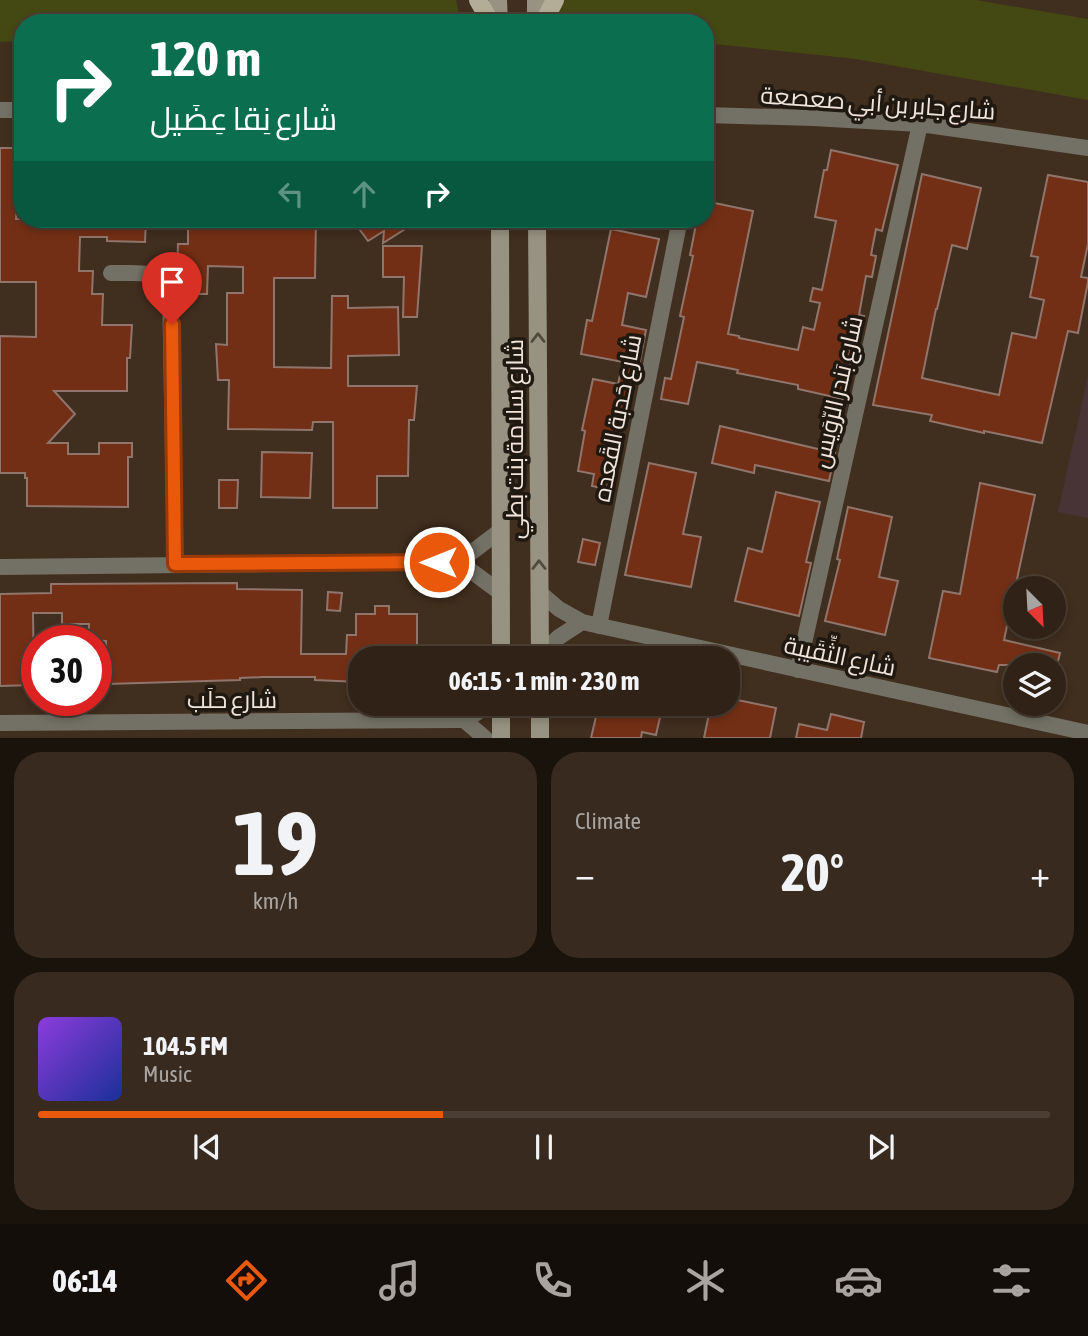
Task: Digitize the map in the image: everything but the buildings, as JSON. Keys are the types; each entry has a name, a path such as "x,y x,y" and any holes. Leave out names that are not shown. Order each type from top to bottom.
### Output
{"main road":[{"name":"شارع سلامة بنت بطي","path":"499,228 501,646"},
{"name":"شارع سلامة بنت بطي","path":"537,228 540,646"},
{"path":"501,716 502,737"},
{"path":"540,716 540,737"}],"street":[{"name":"شارع جابر بن أبي صعصعة","path":"714,115 920,124 1088,148"},
{"name":"شارع بَندر الرّوَيس","path":"798,670 920,124"},
{"name":"شارع حَدبة القَعده","path":"599,626 678,228"},
{"path":"111,273 156,275 167,282 170,288 175,564"},
{"path":"459,562 501,530"},
{"path":"0,560 34,565"},
{"path":"0,567 459,562 501,593"},
{"name":"شارع الثِّقَيبة","path":"539,592 559,609 582,622 1088,733"},
{"path":"550,646 582,622"},
{"path":"469,716 464,719 485,737"},
{"name":"شارع حلَب","path":"0,723 228,729 464,719"}],"shaded area":[{"path":"1088,376 1088,518 1058,512"}],"green space":[{"path":"0,0 456,0 459,14 14,14 14,41 0,42"},
{"path":"563,0 976,0 1088,19 1088,100 856,59 714,44 714,14 556,14"}],"route":[{"path":"172,324 175,564 439,562"}]}
